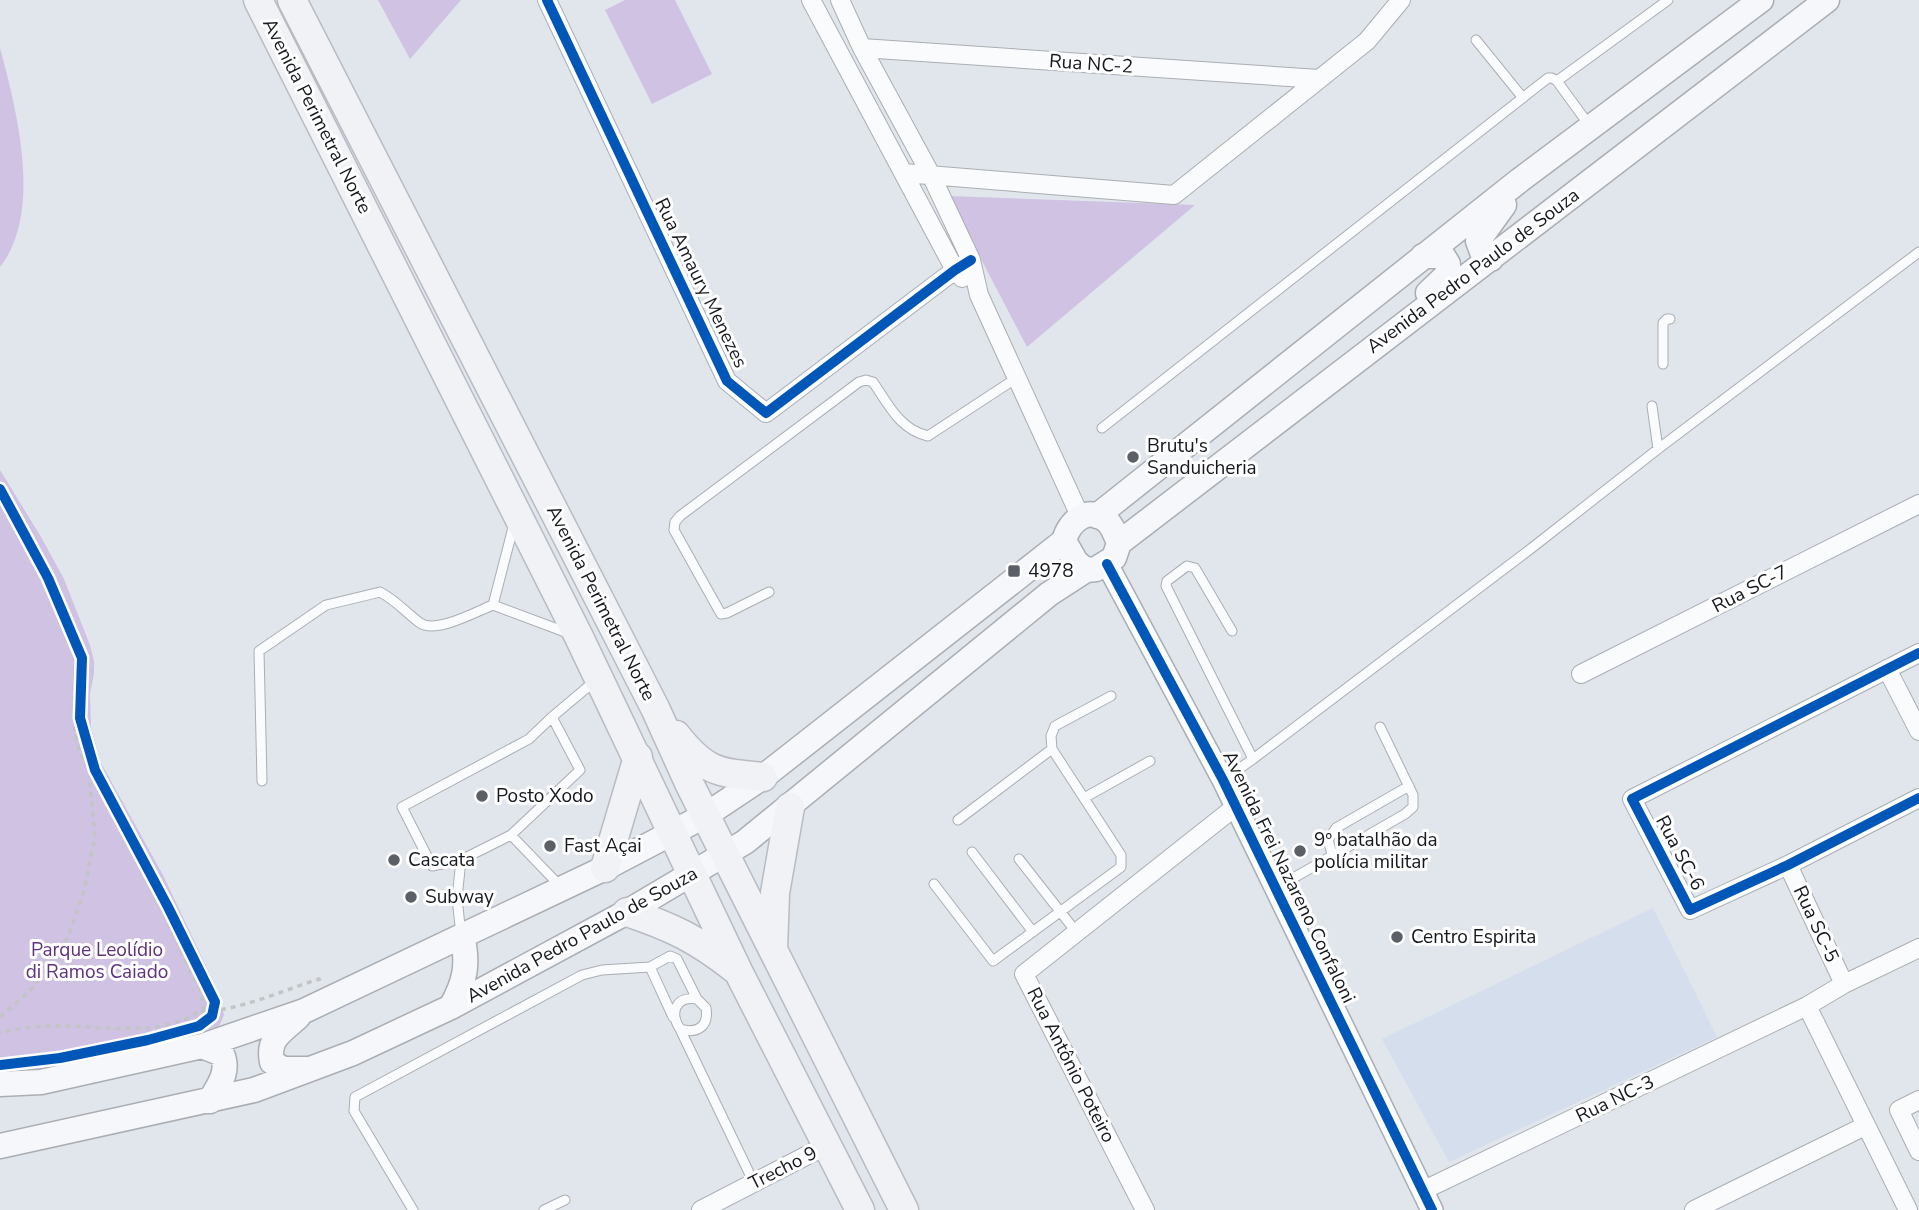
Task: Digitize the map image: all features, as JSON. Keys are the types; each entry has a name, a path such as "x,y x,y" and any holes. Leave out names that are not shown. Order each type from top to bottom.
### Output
{"highway":[{"name":"Avenida Perimetral Norte","path":"258,0 517,512 638,757 738,971 860,1210"},
{"name":"Avenida Perimetral Norte","path":"292,0 655,708 773,953 904,1210"},
{"path":"655,708 692,755 707,766 721,773 763,777"},
{"path":"605,868 638,757"},
{"path":"773,953 775,893 790,807"},
{"path":"627,912 669,926 695,939 738,971"}],"main road":[{"name":"Avenida Pedro Paulo de Souza","path":"1088,516 1520,180 1761,0"},
{"name":"Avenida Pedro Paulo de Souza","path":"0,1146 210,1101 254,1090 315,1068 451,1007 627,912 725,855 790,807 1049,594 1104,559 1421,310 1827,0"},
{"path":"1491,258 1482,252 1478,241 1520,180"},
{"path":"1421,310 1424,297 1448,274 1448,264 1443,256 1423,256"},
{"path":"0,1084 41,1082 202,1046 304,1012 674,833 706,816 763,777 1064,541 1068,528 1088,516 1108,522 1104,559 1076,562 1064,541"},
{"path":"451,1007 466,973 462,936"},
{"path":"304,1012 275,1038 269,1049 272,1062 283,1069 315,1068"},
{"path":"202,1046 222,1054 225,1062 221,1080 210,1101"}],"street":[{"name":"Rua Amaury Menezes","path":"547,0 727,381 766,413 971,260"},
{"path":"811,0 955,270 979,295"},
{"path":"840,0 862,48 931,175 971,260 979,295 1088,516"},
{"path":"904,173 1174,195 1367,41 1401,0"},
{"name":"Rua NC-2","path":"862,48 1319,79"},
{"name":"Rua SC-7","path":"1581,674 1919,504"},
{"name":"Avenida Frei Nazareno Confaloni","path":"1104,559 1223,780 1427,1201"},
{"name":"Rua SC-6","path":"1919,653 1632,799 1690,910 1788,865 1919,798"},
{"path":"1887,669 1919,731"},
{"name":"Rua Antônio Poteiro","path":"1145,1210 1024,974 1235,807"},
{"name":"Rua SC-5","path":"1788,865 1844,984 1919,948"},
{"name":"Rua NC-3","path":"1427,1201 1807,1006 1844,984"},
{"path":"1807,1006 1908,1210"},
{"path":"1919,1100 1899,1110 1919,1151"},
{"path":"1695,1210 1865,1126"},
{"name":"Trecho 9","path":"701,1210 827,1145"}],"lane":[{"path":"1557,81 1668,0"},
{"path":"1476,40 1523,98"},
{"path":"1102,428 1550,78 1557,81 1591,127"},
{"path":"1223,780 1919,252"},
{"path":"1663,363 1663,323 1664,320 1670,320"},
{"path":"769,592 721,614 674,530 675,522 859,382 873,382 901,423 914,433 928,436 1018,377"},
{"path":"1652,406 1658,449"},
{"path":"492,605 517,512"},
{"path":"1232,631 1195,568 1187,566 1167,581 1166,586 1253,759"},
{"path":"262,781 259,651 326,605 380,592 395,600 421,624 433,628 492,605 579,637"},
{"path":"552,718 580,770 511,835 461,860 432,866 402,807 529,739 552,718 599,677"},
{"path":"934,884 993,961 1121,867 1121,855 1052,749 1051,736 1055,726 1111,696"},
{"path":"1276,888 1413,807 1413,794 1380,727"},
{"path":"958,820 1052,749"},
{"path":"1084,798 1150,761"},
{"path":"1332,854 1328,840 1336,828 1409,786"},
{"path":"511,835 563,889"},
{"path":"972,852 1033,932"},
{"path":"1019,859 1077,933"},
{"path":"461,860 457,898 462,936"},
{"path":"413,1210 354,1111 355,1097 582,975 603,970 650,967 670,956 677,959 697,999 706,1008 706,1022 701,1029 693,1032 680,1029"},
{"path":"650,967 754,1183"},
{"path":"673,1017 680,1001 697,999"},
{"path":"544,1210 565,1200"}],"path":[{"path":"0,489 48,578 82,658 80,718 95,770 202,972 215,1002 212,1016 200,1026 148,1040"},
{"path":"0,503 42,579 75,658 73,718 79,750 200,990 204,1009 164,1026 147,1029 46,1026 0,1032"},
{"path":"0,1017 34,987 68,937 84,891 95,837 89,774"},
{"path":"199,1012 213,1011 319,979 334,998"}],"shaded area":[{"path":"1653,908 1717,1037 1449,1162 1382,1039"}],"green space":[{"path":"378,0 461,0 410,59"},
{"path":"625,0 675,0 712,74 652,104 605,10"},
{"path":"0,48 19,130 23,190 21,218 13,244 0,267"},
{"path":"948,196 1195,205 1027,347"},
{"name":"Parque Leolídio di Ramos Caiado","path":"0,470 64,579 90,645 94,661 90,694 91,727 101,763 163,875 217,989 224,1015 219,1026 138,1049 83,1063 0,1075"}],"cycle path":[{"path":"547,0 727,381 766,413 971,260"},
{"path":"0,489 48,578 82,658 80,718 95,770 215,1002 212,1016 199,1026 148,1040 60,1058 0,1065"},
{"path":"1107,564 1223,780 1432,1210"},
{"path":"1919,653 1632,799 1690,910 1788,865 1919,798"}],"place":[{"name":"Brutu's Sanduicheria","path":"1133,457"},
{"name":"4978","path":"1014,571"},
{"name":"Posto Xodo","path":"482,796"},
{"name":"Fast Açai","path":"550,846"},
{"name":"9º batalhão da polícia militar","path":"1300,851"},
{"name":"Cascata","path":"394,860"},
{"name":"Subway","path":"411,897"},
{"name":"Centro Espirita","path":"1397,937"}]}
